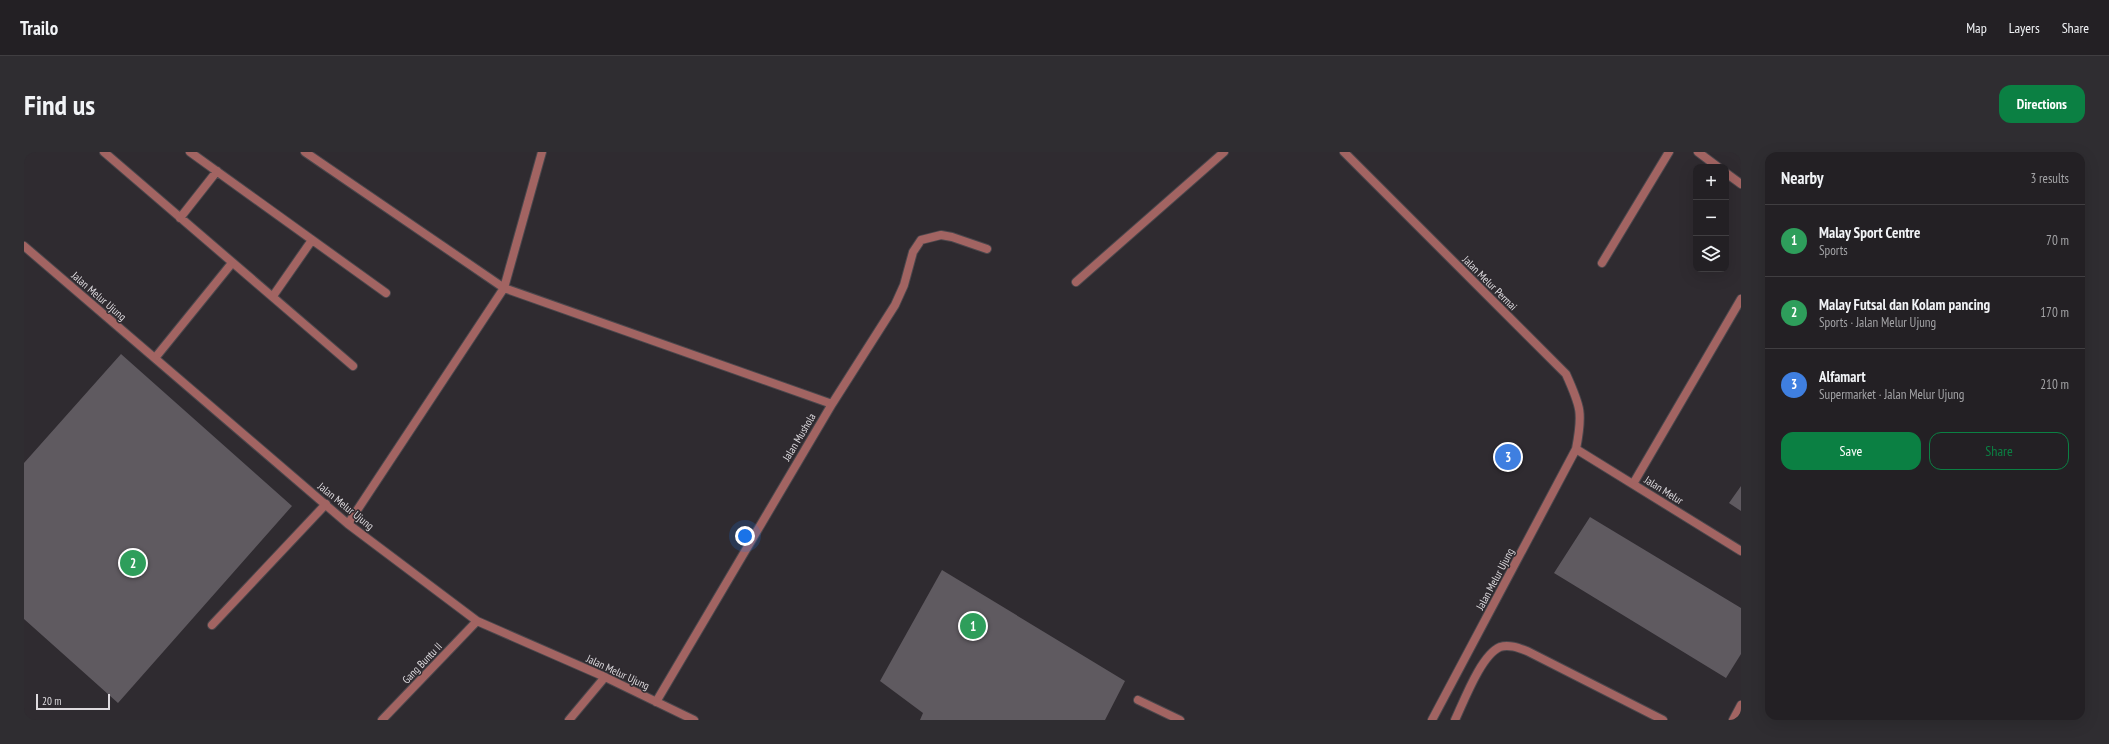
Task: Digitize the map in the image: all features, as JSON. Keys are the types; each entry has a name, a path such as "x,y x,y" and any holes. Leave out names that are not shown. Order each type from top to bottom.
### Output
{"street":[{"path":"104,152 353,366"},
{"path":"190,152 386,293"},
{"path":"305,152 504,288 832,404"},
{"path":"348,524 504,288 542,152"},
{"path":"1076,282 1224,152"},
{"name":"Jalan Melur Permai","path":"1344,152 1566,374 1578,401 1581,421 1576,449"},
{"path":"1602,263 1669,152"},
{"path":"1698,152 1714,164"},
{"path":"180,218 217,172"},
{"path":"1729,175 1741,184"},
{"name":"Jalan Mushola","path":"656,702 832,404 895,305 904,285 913,252 921,240 941,235 952,237 987,249"},
{"path":"273,296 312,240"},
{"name":"Jalan Melur Ujung","path":"24,246 348,524 477,621 606,677 694,720"},
{"path":"154,358 232,263"},
{"path":"1633,484 1741,299"},
{"name":"Jalan Melur","path":"1576,449 1741,550"},
{"name":"Jalan Melur Ujung","path":"1432,720 1576,449"},
{"path":"212,624 326,504"},
{"name":"Gang Buntu II","path":"382,720 477,621"},
{"path":"1455,720 1485,660 1500,648 1512,646 1527,651 1664,720"},
{"path":"568,720 606,677"},
{"path":"1138,700 1180,720"},
{"path":"1733,720 1741,705"}],"building":[{"path":"121,354 292,506 118,703 24,619 24,463"},
{"path":"1741,486 1741,511 1729,503"},
{"path":"1590,517 1741,608 1741,654 1726,678 1554,573"},
{"path":"942,570 1125,681 1105,720 920,720 923,713 880,681"}],"place":[{"name":"Alfamart","path":"1508,457"},
{"name":"Malay Futsal dan Kolam pancing","path":"133,563"},
{"name":"Malay Sport Centre","path":"973,626"}]}
